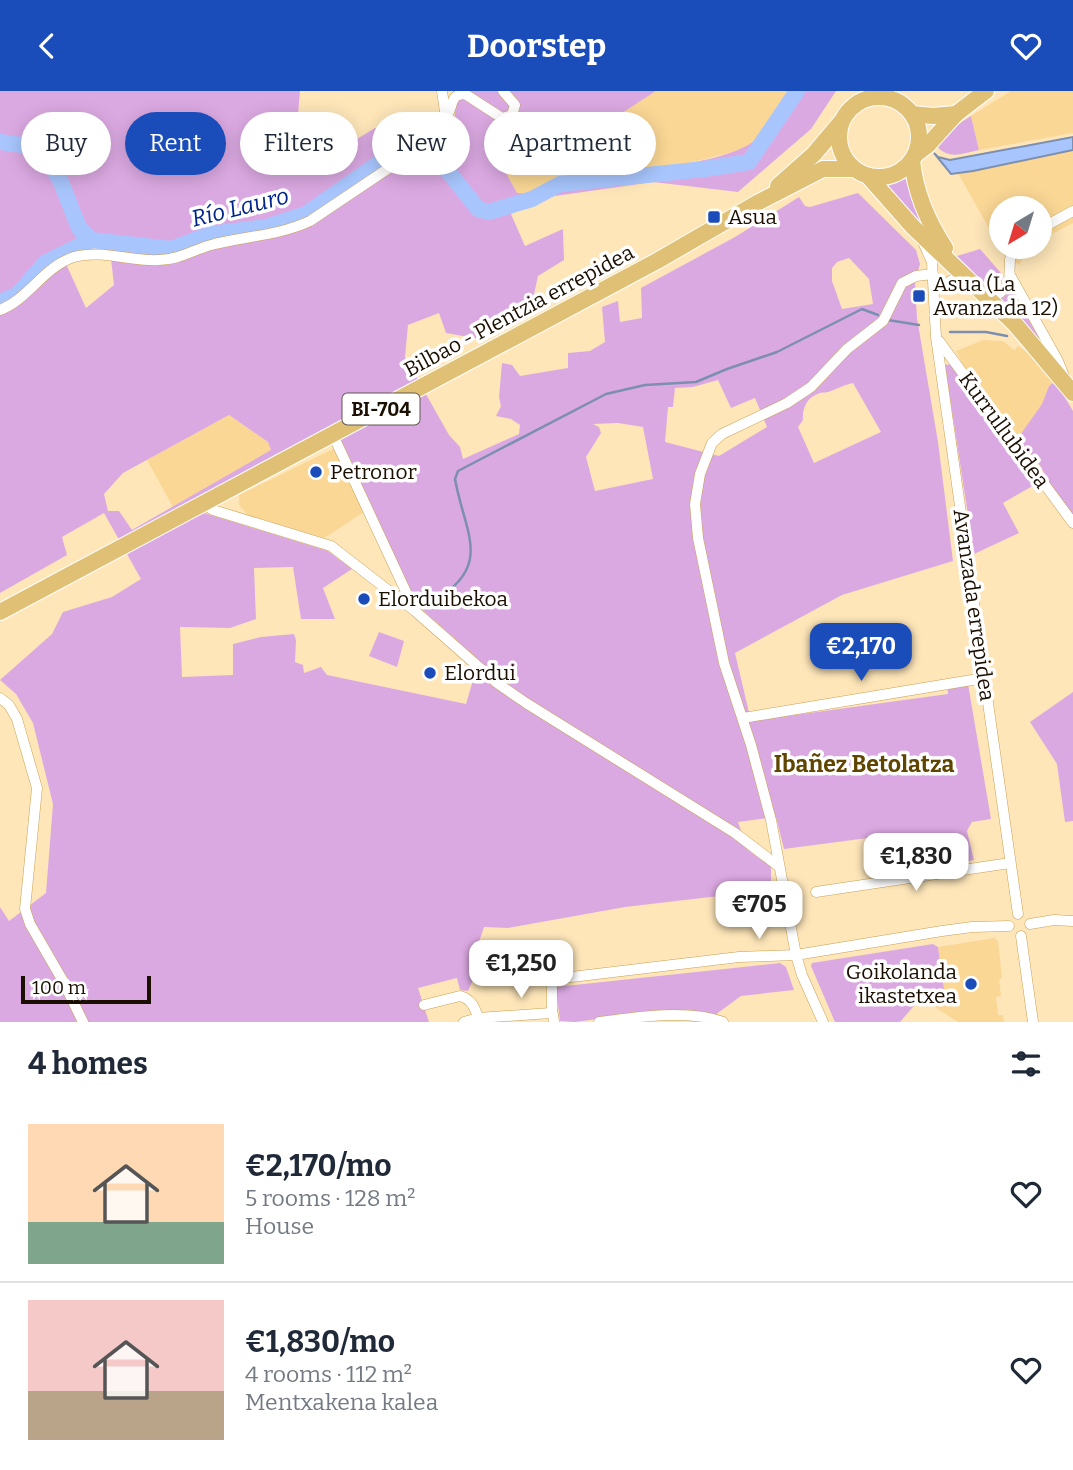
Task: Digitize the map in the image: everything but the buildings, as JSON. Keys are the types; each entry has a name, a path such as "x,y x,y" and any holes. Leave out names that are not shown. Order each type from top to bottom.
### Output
{"main road":[{"path":"859,91 846,115 839,141 847,161 861,172 913,227 941,247 1015,324 1070,390"},
{"path":"861,172 881,177 904,169 956,114 986,91"},
{"path":"846,115 859,102 882,97 933,116 956,114"},
{"path":"904,103 919,134 913,172 921,201 941,247"},
{"name":"BI-704","path":"759,202 814,154 846,115"},
{"name":"BI-704","path":"759,202 823,169 861,172"},
{"name":"Bilbao - Plentzia errepidea","path":"0,612 687,245 759,202"}],"street":[{"path":"442,91 445,112"},
{"path":"450,112 453,99 459,94 465,94 502,118 512,115 516,105 503,91"},
{"path":"0,310 12,305 46,272 72,258 86,254 167,260 212,245 290,230 330,209 377,175"},
{"path":"1052,222 1073,211"},
{"path":"913,227 929,255 935,292"},
{"path":"935,292 941,247"},
{"path":"935,292 952,280 971,281 1000,293 1009,284 1010,259"},
{"path":"822,1022 796,955 771,820 743,718 724,663 698,538 695,504 700,474 712,443 722,434 787,403 811,387 847,349 883,321 902,283 923,274 933,274"},
{"path":"1010,275 1058,361 1070,390"},
{"name":"Avanzada errepidea","path":"935,292 936,337 1018,914"},
{"name":"Kurrullubidea","path":"936,337 1073,523"},
{"path":"333,435 415,611"},
{"path":"202,504 213,510 331,546 415,611 497,683 735,833 778,865"},
{"path":"743,718 984,678"},
{"path":"0,698 9,705 17,719 37,788 25,909 30,924 83,1022"},
{"path":"816,892 1010,863"},
{"path":"1018,914 1025,916 1030,924 1027,933 1021,936 1014,935 1009,926 1012,917 1018,914"},
{"path":"1030,924 1054,920 1073,921"},
{"path":"503,967 515,972 552,977 739,957 796,955 942,930 1009,926"},
{"path":"1021,936 1033,1022"},
{"path":"464,1022 478,1018 553,1018 552,977"},
{"path":"424,1005 460,996 466,997 476,1009 478,1018"},
{"path":"599,1022 672,1016 699,1017 723,1022"}],"shaded area":[{"path":"0,91 300,91 298,112 240,112 240,175 358,175 358,138 372,130 372,175 470,175 470,112 455,112 453,91 656,91 624,112 484,112 484,175 507,175 517,193 533,194 571,175 575,179 607,175 656,175 656,169 721,156 741,149 755,140 789,91 836,91 811,129 738,192 653,182 548,197 511,214 525,246 563,229 564,260 538,276 529,317 485,340 446,333 439,313 408,325 405,357 449,435 460,447 463,459 519,434 520,425 511,419 496,416 501,406 499,397 502,363 512,365 520,376 568,368 568,353 590,351 605,342 602,307 618,301 620,322 642,318 641,288 735,237 799,197 805,206 810,207 858,193 916,250 920,264 915,282 917,318 938,442 953,561 842,595 735,653 751,721 948,694 947,680 967,678 991,819 972,822 967,831 974,860 903,872 898,834 784,849 776,817 738,822 748,850 771,867 771,890 625,907 508,928 484,927 477,956 483,974 472,982 468,991 460,990 457,978 418,988 429,1022 0,1022 0,907 9,921 46,893 53,804 33,723 16,694 0,680 52,634 63,612 112,597 141,579 104,513 62,537 67,555 0,593","holes":["95,248 110,250 114,285 86,308 62,255","849,258 869,279 873,304 842,309 832,281 832,268 837,262","718,380 731,408 755,398 767,427 719,456 665,442 668,407 673,407 675,388 693,387","853,383 881,432 814,463 798,427 803,420 803,411 815,395","229,415 268,442 271,450 132,530 119,511 108,511 104,494 123,473","618,423 643,427 653,479 595,491 586,457 601,433 599,427 593,424","340,438 418,606 479,660 466,704 327,675 321,667 304,673 303,665 295,662 294,634 261,637 233,644 233,675 182,677 180,627 230,628 256,619 254,568 293,567 301,619 335,619 323,588 352,569 328,551 201,512"]},
{"path":"656,91 789,91 757,139 744,149 673,167 656,169 656,112 624,112"},
{"path":"1011,91 1073,91 1073,133 979,150 971,116"},
{"path":"971,116 979,150 956,155 946,153 936,145 954,127"},
{"path":"1073,150 1073,223 1052,234 1052,196 989,196 989,228 958,173"},
{"path":"507,175 570,175 533,194 517,193"},
{"path":"573,175 608,175 575,179"},
{"path":"908,178 925,229 885,187"},
{"path":"980,249 1001,273 1003,279 997,287 987,286 957,256"},
{"path":"1010,259 1022,259 1019,265"},
{"path":"1011,288 1046,350 995,299 1003,298"},
{"path":"983,340 1003,341 1014,350 1018,346 1032,355 1055,381 1049,386 1042,404 1018,438 965,368 956,351"},
{"path":"953,364 1034,475 1036,484 1003,503 1019,533 974,554 945,365"},
{"path":"1055,381 1073,411 1073,515 1054,494 1041,467 1018,438 1042,404 1049,386"},
{"name":"Petronor","path":"229,415 268,442 272,450 173,507 147,460"},
{"name":"Petronor","path":"335,448 364,512 324,538 248,515 239,505 239,495"},
{"path":"379,632 404,641 397,667 369,656"},
{"path":"1073,692 1073,821 1065,822 1057,764 1030,722"},
{"name":"Goikolanda ikastetxea","path":"994,938 998,941 1002,978 999,979 1001,996 996,997 998,1015 1003,1015 1004,1022 958,1022 932,1005 926,992 944,989 938,947"},
{"path":"933,944 938,947 944,989 926,992 900,1022 835,1022 812,963"},
{"path":"780,963 786,967 794,990 741,996 715,1015 641,1013 575,1022 560,1021 556,987"}],"water":[{"path":"1073,137 1073,150 951,174 934,153 950,160"}],"waterway":[{"name":"Río Lauro","path":"0,302 17,295 45,263 91,240 171,249 211,234 266,227 306,214 386,158 412,144 444,166 478,209 489,212 532,199 560,184 749,162 797,91"},
{"path":"0,142 36,147 46,157 61,182 79,228 91,240"},
{"path":"433,602 464,575 469,562 469,533 455,479 458,471 606,394 645,385 696,382 777,352 862,309 878,315"},
{"path":"888,320 919,325"},
{"path":"950,332 986,332 1007,336"}],"place":[{"name":"Asua","path":"714,217"},
{"name":"Asua (La Avanzada 12)","path":"919,296"},
{"name":"Petronor","path":"316,472"},
{"name":"Elorduibekoa","path":"364,599"},
{"name":"Elordui","path":"430,673"},
{"name":"Goikolanda ikastetxea","path":"971,984"}],"district":[{"name":"Ibañez Betolatza","path":"864,764"}]}
